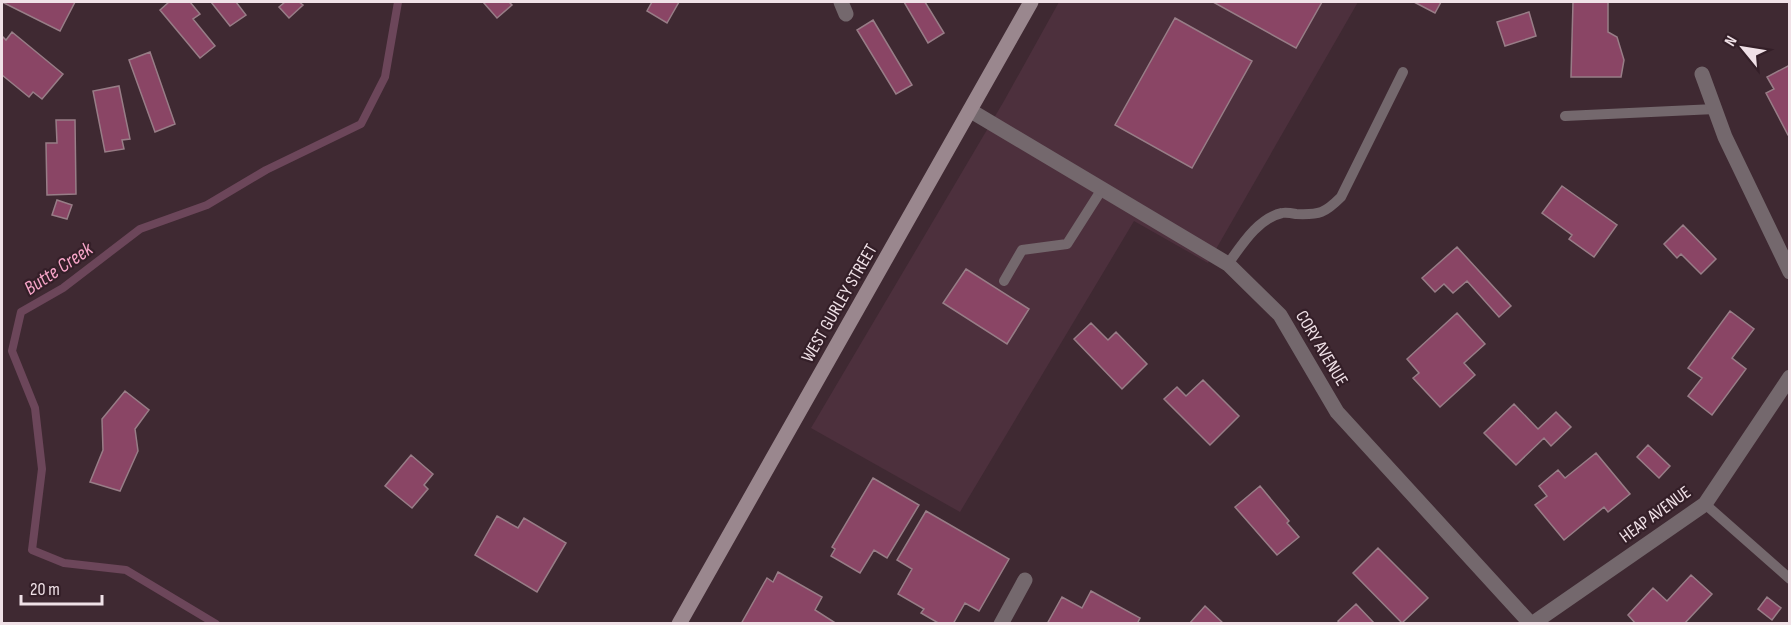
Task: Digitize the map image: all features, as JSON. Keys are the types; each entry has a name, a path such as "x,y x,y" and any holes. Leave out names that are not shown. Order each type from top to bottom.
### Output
{"main road":[{"name":"WEST GURLEY STREET","path":"679,624 1031,2"}],"street":[{"path":"1702,74 1725,137 1790,272"},
{"name":"CORY AVENUE","path":"971,111 1228,264 1280,315 1337,412 1532,624"},
{"name":"HEAP AVENUE","path":"1532,624 1705,504 1790,377"},
{"path":"1001,624 1025,580"}],"lane":[{"path":"1228,264 1265,220 1282,213 1327,212 1341,197 1403,72"},
{"path":"1565,116 1715,109"},
{"path":"1004,281 1022,250 1067,244 1102,189"},
{"path":"1705,504 1790,579"}],"shaded area":[{"path":"1059,2 1358,2 1208,263 1134,221 960,512 811,428 1004,101"}],"building":[{"path":"2,2 75,2 60,31"},
{"path":"169,2 190,2 200,14 193,19 215,46 200,58 160,10"},
{"path":"211,2 236,2 246,15 230,26"},
{"path":"285,2 299,2 303,5 289,18 279,7"},
{"path":"483,2 509,2 512,5 497,18"},
{"path":"652,2 679,2 667,23 647,11"},
{"path":"904,2 925,2 944,33 928,43"},
{"path":"1213,2 1322,2 1296,48"},
{"path":"1414,2 1441,2 1435,13"},
{"path":"1573,2 1608,2 1608,32 1617,37 1624,60 1621,77 1571,77"},
{"path":"1529,12 1536,36 1505,46 1497,22"},
{"path":"1175,18 1252,61 1192,168 1115,125"},
{"path":"873,20 912,85 896,94 857,30"},
{"path":"12,32 63,74 42,99 33,92 29,97 2,75 2,36 6,40"},
{"path":"150,52 175,124 155,132 129,60"},
{"path":"1790,65 1790,135 1788,135 1766,93 1774,89 1767,77"},
{"path":"119,86 130,139 122,140 124,149 105,152 93,91"},
{"path":"56,120 75,120 76,194 47,195 46,143 57,143"},
{"path":"1562,186 1617,225 1594,257 1569,239 1572,235 1542,213"},
{"path":"57,200 72,205 67,219 52,215"},
{"path":"1683,225 1716,259 1701,274 1681,254 1677,258 1664,244"},
{"path":"1457,247 1511,306 1499,317 1467,281 1453,293 1444,284 1435,292 1422,278"},
{"path":"966,269 1029,309 1007,344 943,303"},
{"path":"1730,311 1754,329 1732,358 1746,369 1712,415 1688,396 1702,378 1688,368"},
{"path":"1457,313 1485,344 1464,363 1475,375 1440,407 1413,378 1419,373 1407,359"},
{"path":"1091,323 1108,340 1116,332 1147,364 1122,389 1074,339"},
{"path":"1203,380 1239,416 1210,445 1164,399 1177,387 1186,396"},
{"path":"125,391 149,410 135,429 138,451 120,491 90,482 103,450 102,419"},
{"path":"1514,404 1538,429 1556,412 1571,427 1551,446 1544,438 1516,465 1484,433"},
{"path":"1648,445 1670,466 1659,478 1637,457"},
{"path":"1596,453 1630,494 1608,512 1604,507 1564,540 1535,505 1547,496 1539,486 1558,470 1565,478"},
{"path":"411,455 433,474 424,485 428,489 412,508 385,486"},
{"path":"873,478 919,505 887,558 874,550 860,573 831,556 835,549 832,547"},
{"path":"1260,486 1299,537 1277,555 1235,507"},
{"path":"926,511 1009,559 979,611 965,603 953,624 940,624 921,613 924,609 898,594 912,569 897,560"},
{"path":"497,516 518,528 524,518 566,543 537,592 475,555"},
{"path":"1378,548 1428,598 1402,623 1353,573"},
{"path":"778,572 822,597 815,610 837,624 741,624 767,578 773,582"},
{"path":"1691,575 1712,594 1684,624 1636,624 1628,615 1653,588 1667,601"},
{"path":"1091,591 1140,618 1137,624 1047,624 1062,597 1082,608"},
{"path":"1767,597 1781,608 1772,620 1758,609"},
{"path":"1356,604 1375,624 1340,624 1338,621"},
{"path":"1205,606 1224,624 1189,624"}],"waterway":[{"name":"Butte Creek","path":"216,624 126,570 64,563 32,550 42,469 35,408 12,351 21,312 63,288 140,229 207,205 266,170 361,124 385,77 398,2"}]}
